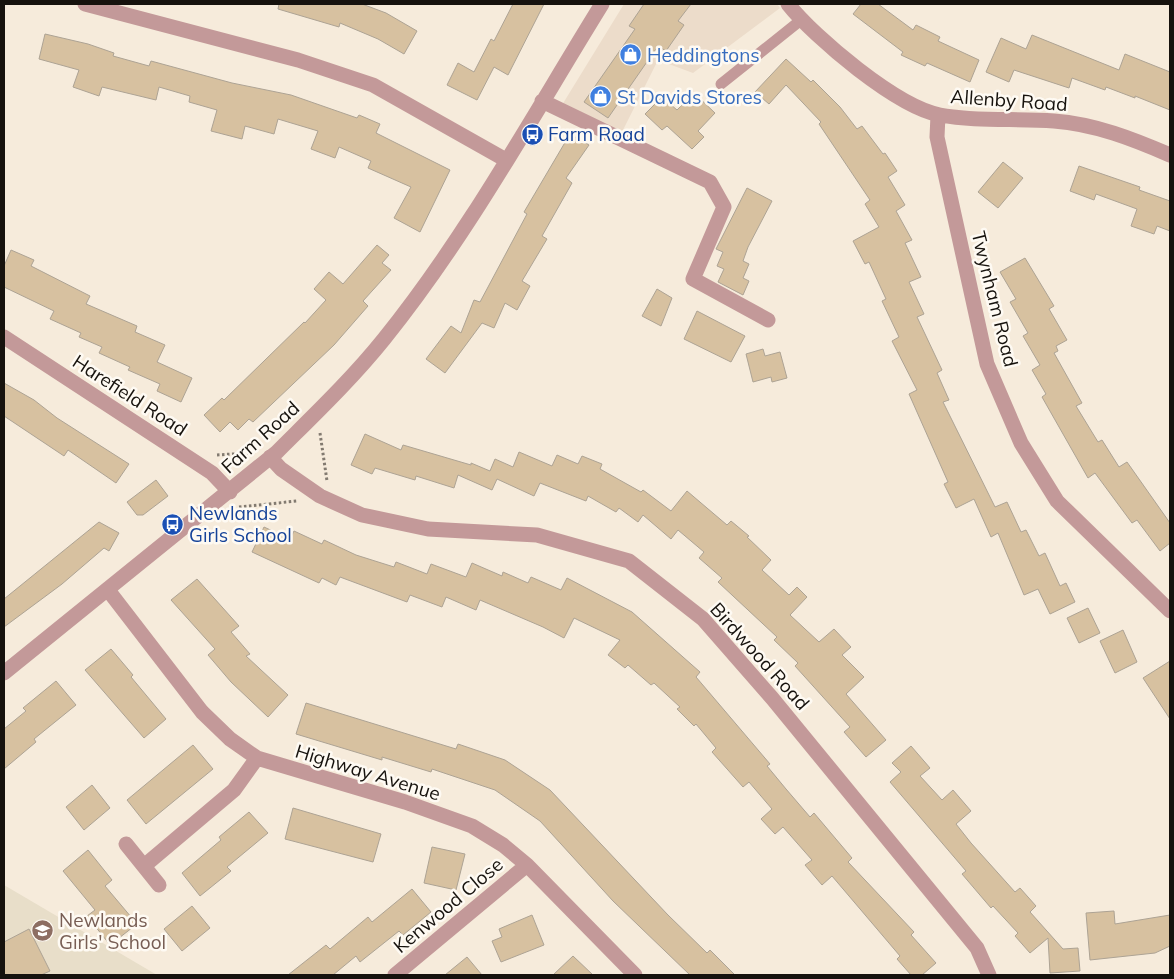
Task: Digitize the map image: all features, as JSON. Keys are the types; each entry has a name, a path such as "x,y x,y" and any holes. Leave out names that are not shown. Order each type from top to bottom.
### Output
{"street":[{"path":"85,4 298,60 373,85 506,160"},
{"name":"Farm Road","path":"4,673 230,492 317,412 383,340 450,248 602,4"},
{"name":"Allenby Road","path":"788,4 801,20 861,70 900,98 938,115 1003,120 1055,121 1103,129 1170,155"},
{"path":"542,101 710,182 724,207 692,279 768,320"},
{"name":"Twynham Road","path":"938,115 937,137 987,364 1021,443 1057,501 1170,611"},
{"name":"Harefield Road","path":"4,337 212,473 230,492"},
{"name":"Birdwood Road","path":"273,454 281,469 320,496 362,515 428,529 537,535 629,561 703,619 772,698 977,948 989,975"},
{"name":"Highway Avenue","path":"108,590 202,712 230,739 257,758 405,802 472,826 503,845 527,866 635,975"},
{"path":"144,866 234,790 257,758"},
{"path":"126,844 159,885"},
{"name":"Kenwood Close","path":"396,975 527,866"}],"lane":[{"path":"721,84 801,20"}],"path":[{"path":"186,456 273,454"}],"shaded area":[{"path":"624,4 777,4 780,8 693,73 658,60 622,132 562,105"},
{"name":"Newlands Girls' School","path":"4,885 157,975 4,975"}],"building":[{"path":"279,4 362,4 386,13 417,31 404,54 378,39 340,23 339,27 278,9"},
{"path":"513,4 544,4 508,75 494,67 477,100 447,85 458,63 474,72 491,39 494,41"},
{"path":"644,4 691,4 678,21 684,25 666,51 658,46 608,118 584,102 635,29 629,26"},
{"path":"861,4 878,4 913,30 916,25 940,37 938,41 979,60 970,82 927,63 925,66 901,55 903,52 853,14"},
{"path":"45,34 88,44 114,53 113,56 149,66 151,61 232,83 291,95 357,118 359,115 380,124 376,133 450,170 420,232 394,218 411,187 368,168 371,161 339,147 335,158 311,149 318,131 278,119 274,134 245,126 242,139 211,131 217,110 189,102 190,96 159,87 156,100 102,87 99,96 73,87 79,70 39,59"},
{"path":"1032,35 1119,70 1125,54 1170,72 1170,110 1135,96 1135,98 1106,87 1105,90 1072,78 1069,88 1014,70 1009,82 986,72 1001,38 1026,49"},
{"path":"786,59 811,82 813,80 840,107 857,129 862,126 883,154 885,153 897,171 888,177 905,205 896,211 912,240 905,243 921,277 909,282 924,314 917,317 942,370 937,373 949,400 943,402 995,507 1007,502 1021,532 1026,530 1039,556 1045,553 1060,586 1066,583 1075,602 1050,614 1038,589 1024,595 998,533 991,537 974,499 956,508 944,484 948,482 909,394 917,390 892,341 899,337 882,301 886,299 869,262 865,264 853,241 879,227 865,204 870,200 819,124 821,122 786,85 769,104 755,92"},
{"path":"694,93 715,113 698,131 704,137 692,149 667,126 662,130 645,114 662,97 677,110"},
{"path":"570,134 589,145 566,178 572,183 542,236 547,239 522,281 530,286 517,310 505,303 494,328 482,323 445,373 426,359 451,326 461,333 474,300 480,302 527,214 524,212"},
{"path":"1003,162 1023,178 998,208 978,192"},
{"path":"1079,166 1140,187 1139,190 1170,201 1170,231 1157,226 1154,234 1131,226 1137,209 1096,194 1094,200 1070,191"},
{"path":"747,188 772,201 748,247 743,261 749,264 743,278 749,281 743,295 718,282 724,269 717,266 723,252 716,249"},
{"path":"377,245 389,255 382,263 391,270 363,301 368,306 334,345 253,422 249,419 238,430 230,422 220,432 204,415 222,398 224,400 305,323 326,300 314,289 329,272 343,284"},
{"path":"11,250 34,260 31,266 90,296 86,304 137,326 135,332 165,345 157,362 192,378 181,402 157,391 160,384 128,370 130,367 99,353 102,347 79,337 81,333 50,319 54,311 4,287 4,266"},
{"path":"1025,258 1054,306 1049,309 1067,340 1056,346 1058,351 1054,353 1082,403 1076,406 1098,442 1102,440 1119,467 1127,462 1170,523 1170,543 1160,551 1137,520 1132,523 1095,473 1088,478 1042,397 1046,394 1032,370 1040,365 1023,336 1028,333 1010,302 1016,299 1000,272"},
{"path":"657,289 672,298 661,326 642,316"},
{"path":"697,311 745,336 731,362 684,339"},
{"path":"763,349 765,356 780,352 787,378 772,382 771,377 753,382 746,354"},
{"path":"4,383 34,400 57,418 129,464 116,483 68,450 64,456 4,416"},
{"path":"365,434 401,450 403,445 471,465 471,463 490,471 495,459 513,467 519,452 552,466 557,455 578,464 582,456 602,464 600,469 641,492 643,490 671,511 687,491 727,525 731,521 749,536 747,537 771,560 762,570 789,595 797,587 807,597 790,615 819,642 834,629 851,647 842,655 864,677 846,694 886,740 866,757 844,732 850,727 795,666 798,663 774,640 777,637 718,582 722,578 699,558 704,552 678,530 671,539 643,515 638,522 619,508 616,512 588,496 586,501 540,483 534,496 497,479 492,490 458,475 454,488 416,476 415,480 375,468 372,474 351,465"},
{"path":"156,480 168,496 143,515 137,515 127,502"},
{"path":"99,522 119,533 109,551 104,548 62,584 4,627 4,599"},
{"path":"264,527 290,539 294,531 322,544 324,540 356,555 394,567 396,562 427,574 431,564 466,577 472,563 502,576 503,572 528,583 531,577 561,590 567,578 632,612 700,672 696,677 770,764 767,766 810,817 814,813 852,858 848,862 914,932 911,935 936,963 922,975 911,975 897,959 900,956 832,876 822,885 805,865 812,860 783,827 775,834 761,819 772,809 749,782 743,787 712,752 716,748 696,724 694,726 677,709 680,707 654,683 651,685 628,665 625,668 608,655 620,640 574,618 564,638 480,600 476,610 446,597 442,607 410,595 407,602 340,577 336,585 322,578 319,583 252,552"},
{"path":"197,579 239,626 231,632 250,654 246,656 288,695 268,717 231,682 208,655 215,649 171,600"},
{"path":"1088,608 1100,633 1079,643 1067,618"},
{"path":"1123,630 1137,662 1115,673 1100,641"},
{"path":"111,649 133,675 131,677 166,719 144,738 85,670"},
{"path":"1170,661 1170,719 1143,678"},
{"path":"56,681 76,705 34,739 36,742 4,769 4,729 26,711 23,708"},
{"path":"306,703 456,749 458,744 505,760 550,790 668,915 707,953 710,950 735,975 690,975 613,901 540,821 495,790 432,769 431,772 382,757 382,760 296,734"},
{"path":"193,745 213,769 146,824 127,800"},
{"path":"911,746 930,768 920,776 942,800 953,790 971,811 956,824 971,843 1015,892 1020,888 1036,906 1030,912 1063,949 1078,948 1080,971 1050,973 1048,938 1030,953 1015,936 1018,933 993,906 991,908 962,874 966,871 890,782 901,772 892,763"},
{"path":"92,785 110,808 84,830 66,807"},
{"path":"293,808 381,834 373,862 285,839"},
{"path":"249,812 268,833 227,867 231,871 200,896 182,873 221,840 219,837"},
{"path":"432,847 465,854 456,890 424,883"},
{"path":"88,850 112,880 105,886 137,924 110,945 87,916 95,910 63,871"},
{"path":"412,889 431,912 403,935 399,931 360,962 356,956 333,975 288,975 326,945 330,949 368,917 372,922"},
{"path":"192,906 210,928 182,951 164,929"},
{"path":"1114,911 1115,924 1170,915 1170,946 1155,953 1090,960 1086,913"},
{"path":"532,915 544,945 501,962 492,941 502,937 499,929"},
{"path":"29,929 50,971 41,975 4,975 4,942"},
{"path":"573,956 593,975 553,975"},
{"path":"467,957 482,975 445,975"}],"place":[{"name":"Heddingtons","path":"631,55"},
{"name":"St Davids Stores","path":"601,97"},
{"name":"Farm Road","path":"532,134"},
{"name":"Newlands Girls School","path":"173,524"},
{"name":"Newlands Girls' School","path":"43,931"}]}
